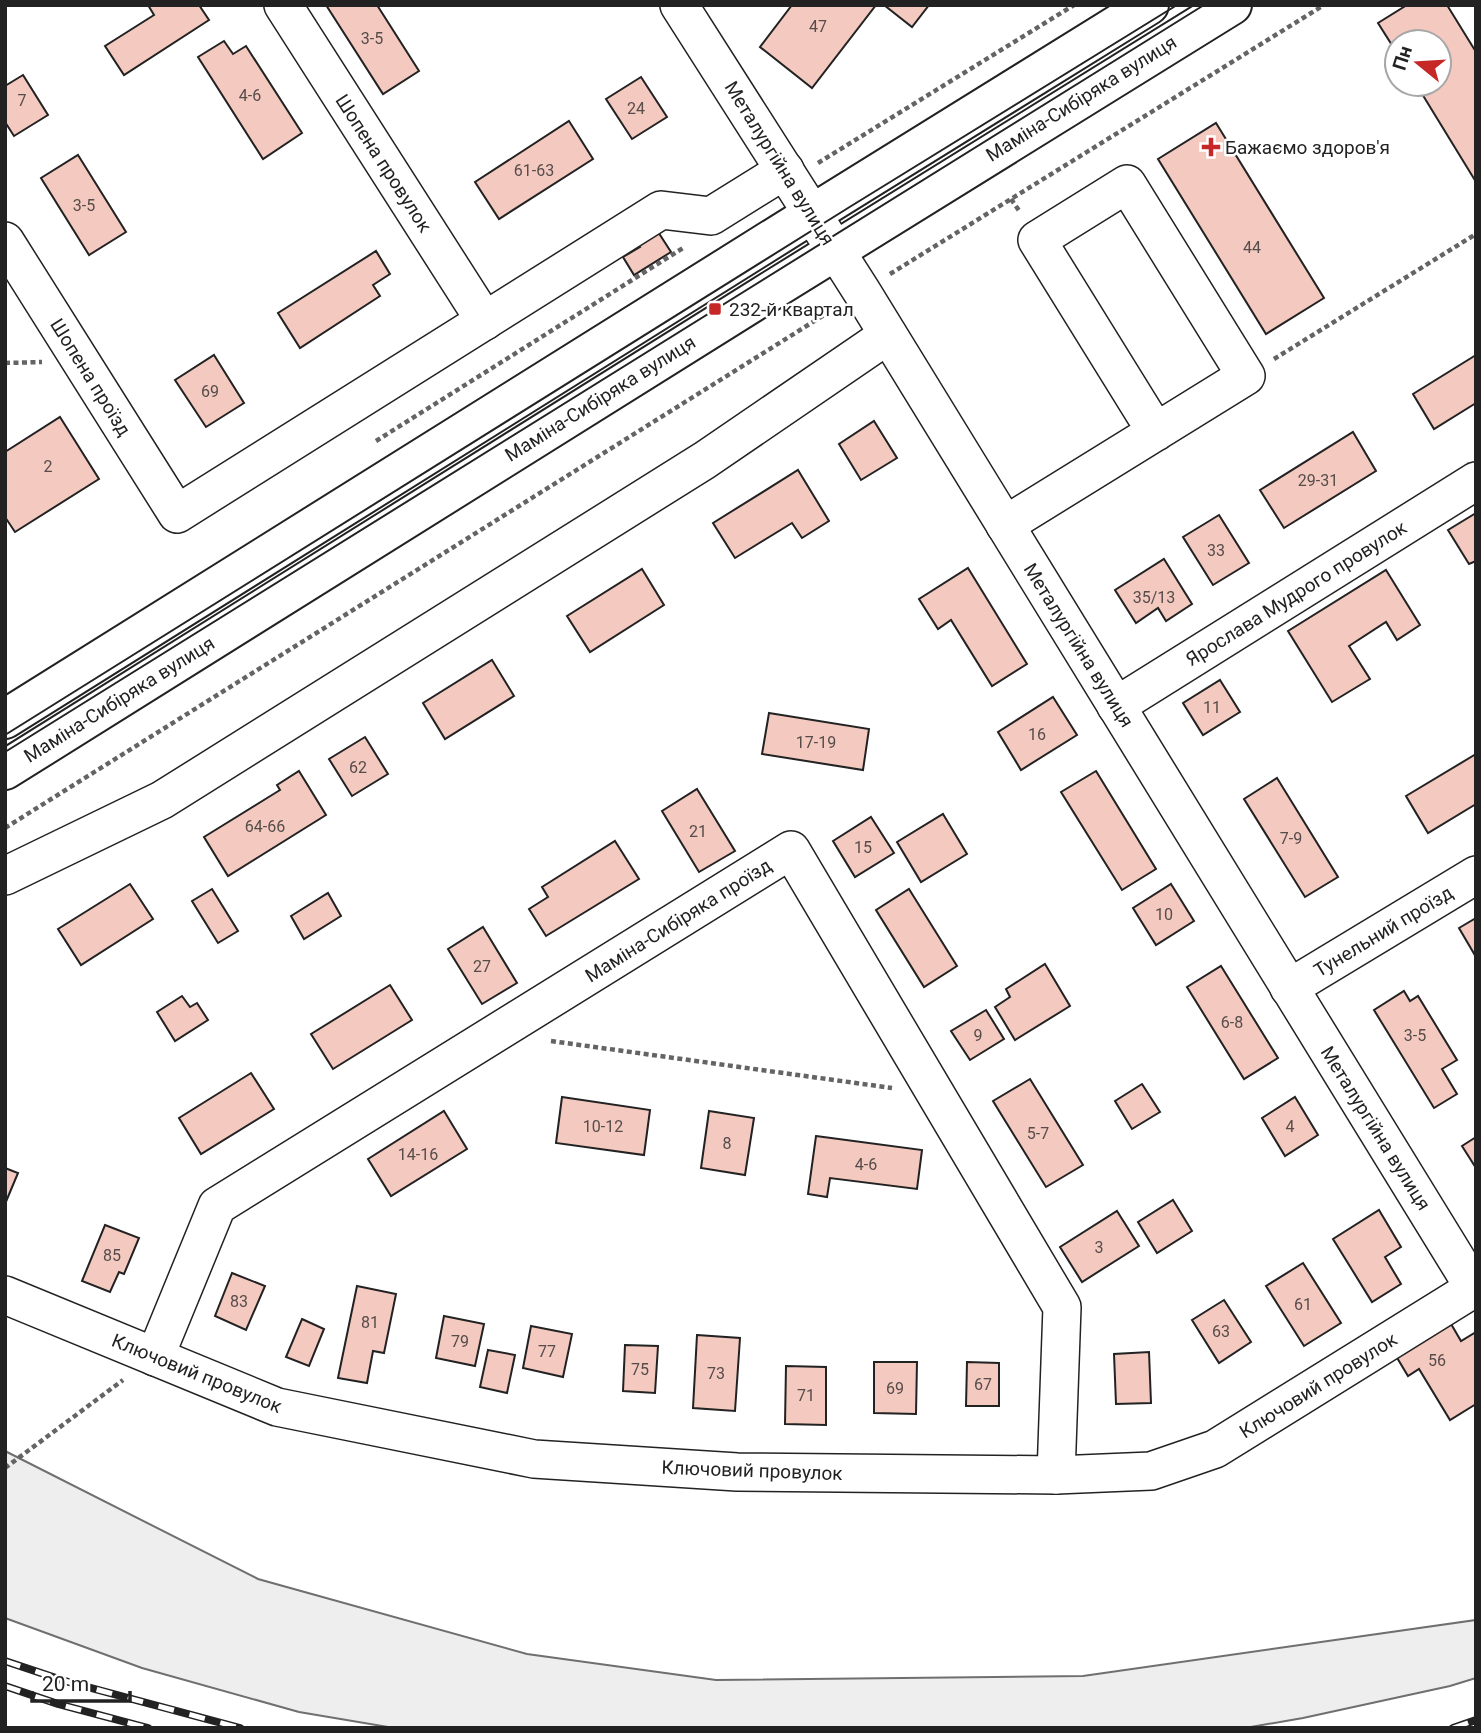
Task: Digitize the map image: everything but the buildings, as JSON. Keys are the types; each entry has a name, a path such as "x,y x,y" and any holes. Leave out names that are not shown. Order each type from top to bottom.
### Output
{"main road":[{"path":"5,719 1149,5"},
{"name":"Маміна-Сибіряка вулиця","path":"5,770 1232,5"}],"street":[{"name":"Шопена провулок","path":"283,5 485,320"},
{"name":"Металургійна вулиця","path":"689,9 802,167 812,214 1475,1288"},
{"path":"485,320 661,210 710,216 802,167"},
{"path":"1005,525 1156,432 1246,376 1127,184 1037,240 1156,432"},
{"name":"Шопена проїзд","path":"5,240 177,514 485,320"},
{"path":"5,876 162,800 705,460 888,335"},
{"name":"Ярослава Мудрого провулок","path":"1116,706 1476,481"},
{"name":"Маміна-Сибіряка проїзд","path":"155,1357 217,1206 791,850 1062,1307 1056,1475"},
{"name":"Тунельний проїзд","path":"1289,988 1476,875"},
{"name":"Ключовий провулок","path":"5,1295 278,1407 534,1459 737,1472 1056,1475 1151,1471 1215,1449 1475,1288"}],"path":[{"path":"802,167 1074,5"},
{"path":"889,274 1324,5"},
{"path":"1246,376 1476,234"},
{"path":"5,828 835,309"},
{"path":"549,1041 935,1094"},
{"path":"5,1468 155,1357"}],"shaded area":[{"path":"5,1451 258,1579 527,1654 716,1680 1083,1676 1476,1620 1476,1678 1303,1718 1245,1728 394,1728 299,1712 142,1668 5,1618"}],"tram line":[{"path":"5,735 1177,5"},
{"path":"5,752 1204,5"}],"railway":[{"path":"5,1661 65,1681 240,1728"},
{"path":"5,1686 58,1704 148,1728"},
{"path":"1453,1728 1476,1720"}],"place":[{"name":"Бажаємо здоров'я","path":"1211,147"},
{"name":"232-й квартал","path":"715,309"}]}
